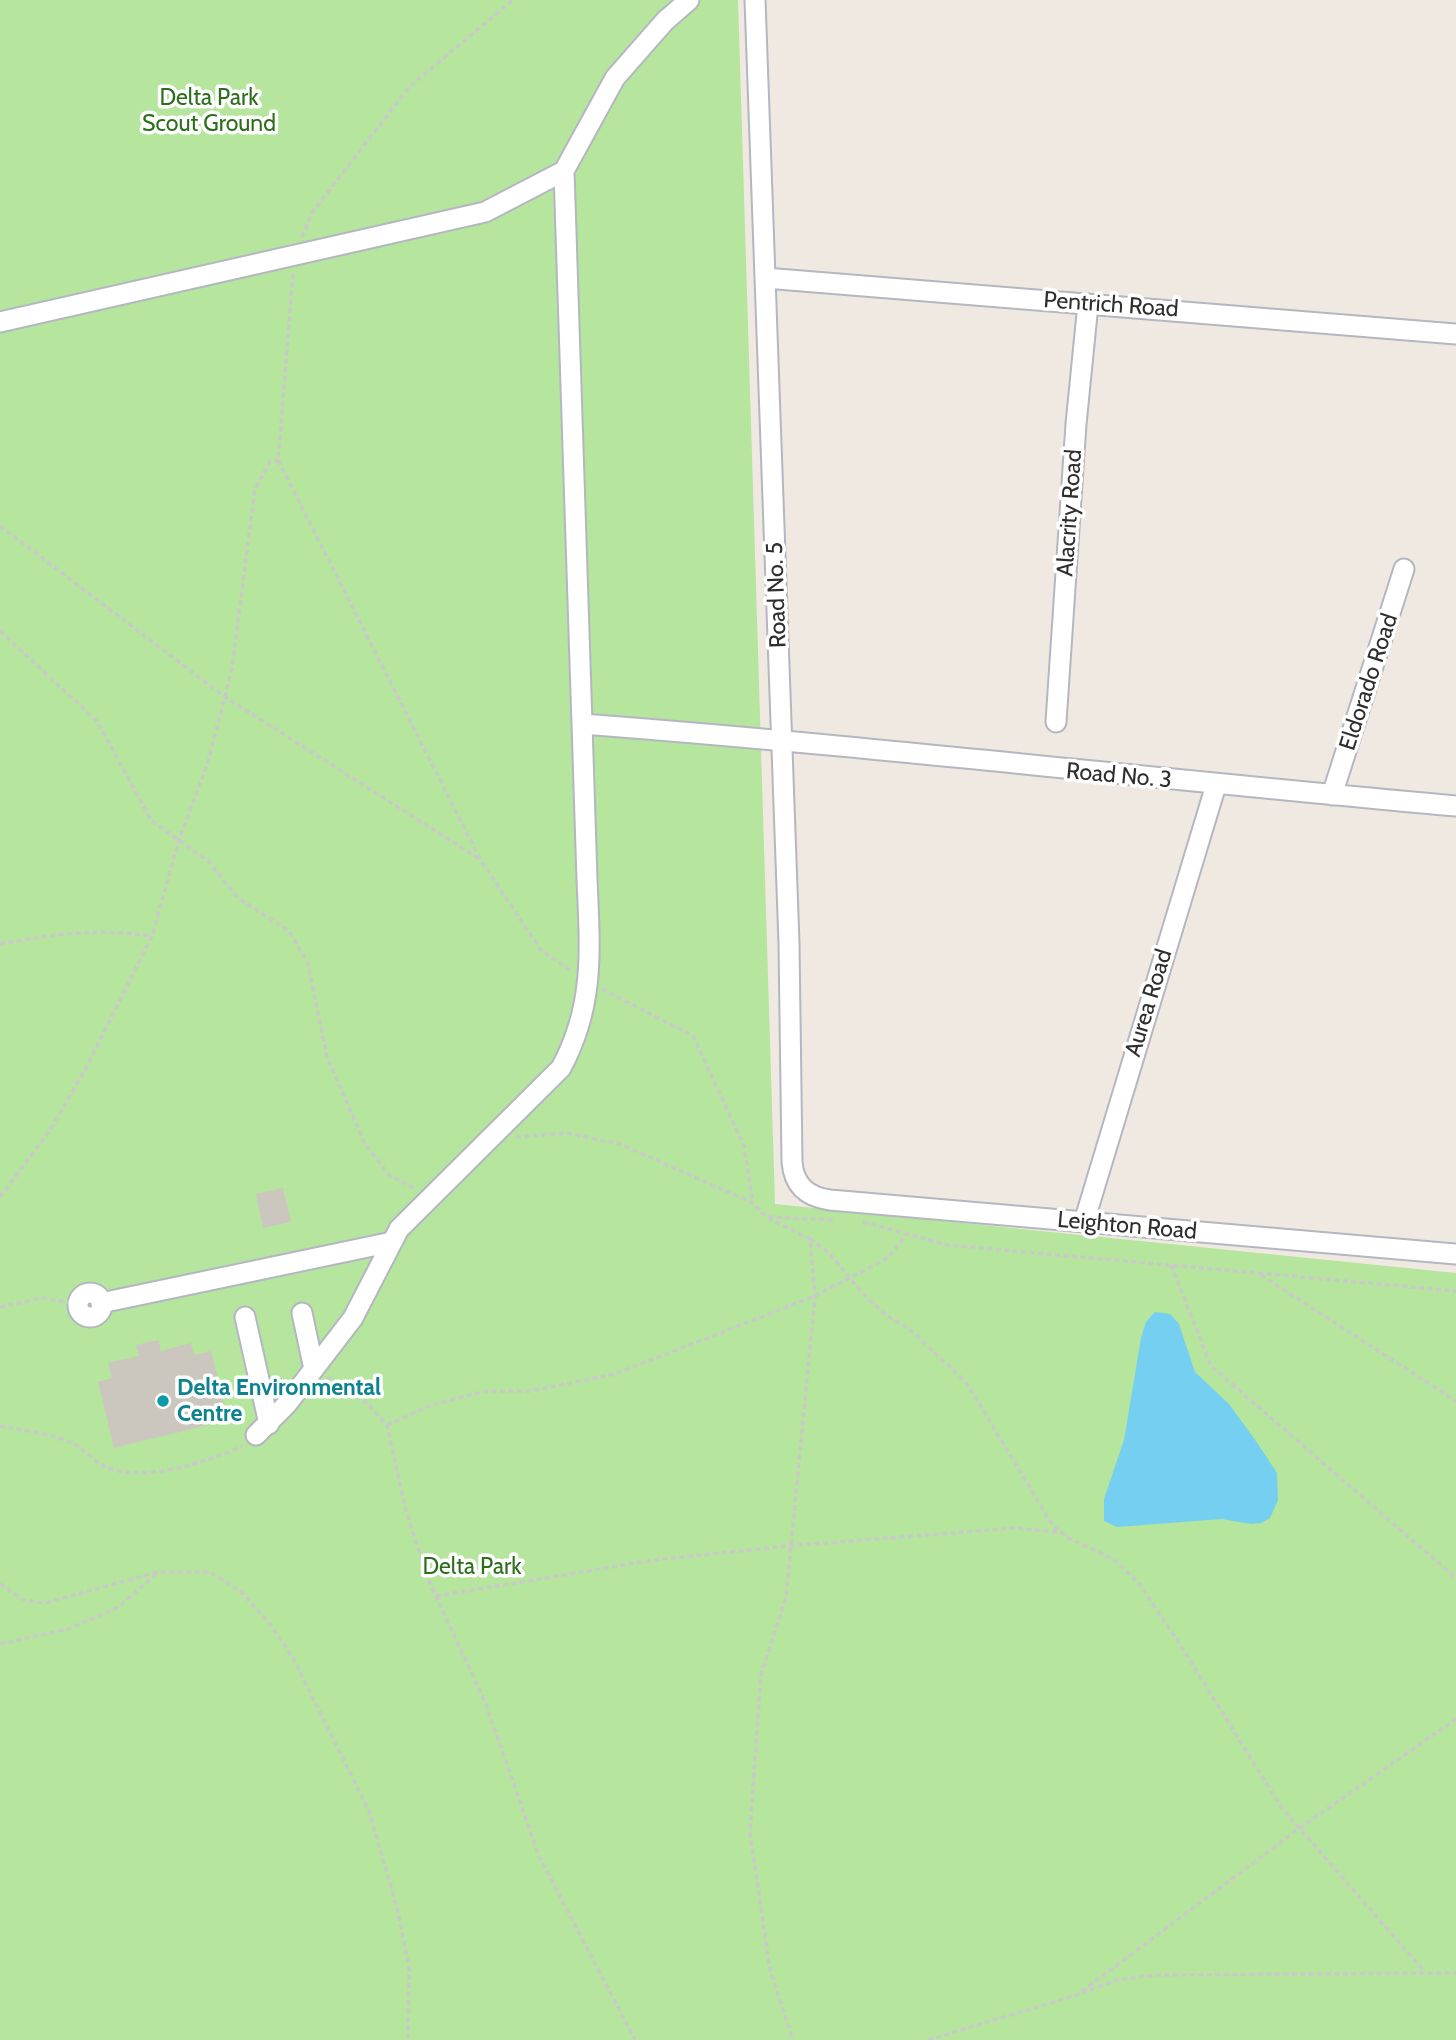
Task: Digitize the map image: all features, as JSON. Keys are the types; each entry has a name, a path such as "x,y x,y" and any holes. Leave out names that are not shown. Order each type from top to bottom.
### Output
{"street":[{"path":"262,1429 314,1369 363,1304 399,1229 561,1068 578,1035 588,983 592,920 582,724 564,171 615,78 666,21 689,0"},
{"name":"Road No. 5","path":"755,0 782,740 792,1162 801,1188"},
{"path":"0,322 485,212 564,171"},
{"name":"Pentrich Road","path":"765,278 1456,334"},
{"name":"Alacrity Road","path":"1056,722 1074,451 1088,304"},
{"name":"Eldorado Road","path":"1332,795 1404,569"},
{"name":"Road No. 3","path":"582,724 782,740 1216,785 1456,806"},
{"name":"Aurea Road","path":"1084,1222 1216,785"},
{"name":"Leighton Road","path":"801,1188 811,1196 830,1200 1456,1254"},
{"path":"78,1304 80,1311 89,1317 99,1313 101,1303 392,1242"},
{"path":"302,1313 314,1369"},
{"path":"245,1317 262,1429"}],"path":[{"path":"513,0 409,87 312,213 294,255 278,460 480,859 540,949 588,983 623,998 693,1036 744,1146 753,1203"},
{"path":"0,1197 50,1130 78,1082 152,936 179,840 207,765 232,668 255,489 270,462 278,460"},
{"path":"0,526 225,697 480,859"},
{"path":"0,631 97,721 151,820 209,862 238,898 289,931 308,963 327,1057 365,1144 389,1175 433,1198"},
{"path":"0,944 71,932 109,930 152,936"},
{"path":"766,1217 810,1239 829,1253 848,1278 966,1382 1054,1525 1063,1533 1113,1559 1138,1583 1297,1829 1424,1971"},
{"path":"387,1425 432,1405 486,1391 530,1391 615,1374 815,1296 888,1258 906,1234"},
{"path":"793,2040 770,1970 750,1832 761,1675 786,1597 788,1546 815,1296 810,1239"},
{"path":"1171,1265 1211,1366 1456,1578"},
{"path":"1258,1273 1456,1401"},
{"path":"0,1307 42,1298 78,1304"},
{"path":"314,1369 368,1404 387,1425 405,1507 436,1596 485,1702 539,1856 635,2040"},
{"path":"0,1426 74,1444 101,1465 134,1471 167,1470 205,1462 244,1445 262,1429"},
{"path":"436,1596 654,1560 788,1546 1015,1528 1063,1533"},
{"path":"0,1644 68,1629 119,1607 158,1572"},
{"path":"0,1584 24,1600 45,1603 158,1572 210,1572 240,1591 268,1621 293,1658 369,1811 384,1859 409,1967 408,2040"},
{"path":"1077,1995 1297,1829 1456,1719"},
{"path":"928,2040 1077,1995 1117,1980 1157,1975 1424,1971 1456,1973"}],"green space":[{"name":"Delta Park","path":"0,0 738,0 775,1204 1456,1273 1456,2040 0,2040"}],"water":[{"path":"1155,1312 1170,1314 1179,1324 1195,1372 1229,1404 1277,1473 1278,1500 1270,1518 1261,1523 1222,1519 1117,1527 1104,1521 1104,1499 1124,1440 1141,1338 1146,1322"}],"building":[{"path":"283,1188 291,1222 263,1228 256,1194"},
{"name":"Delta Environmental Centre","path":"158,1340 161,1351 191,1343 194,1355 211,1351 228,1420 114,1448 98,1382 112,1378 108,1363 139,1356 136,1345"}],"place":[{"name":"Delta Environmental Centre","path":"163,1401"}],"park label":[{"name":"Delta Park Scout Ground","path":"209,111"}]}
